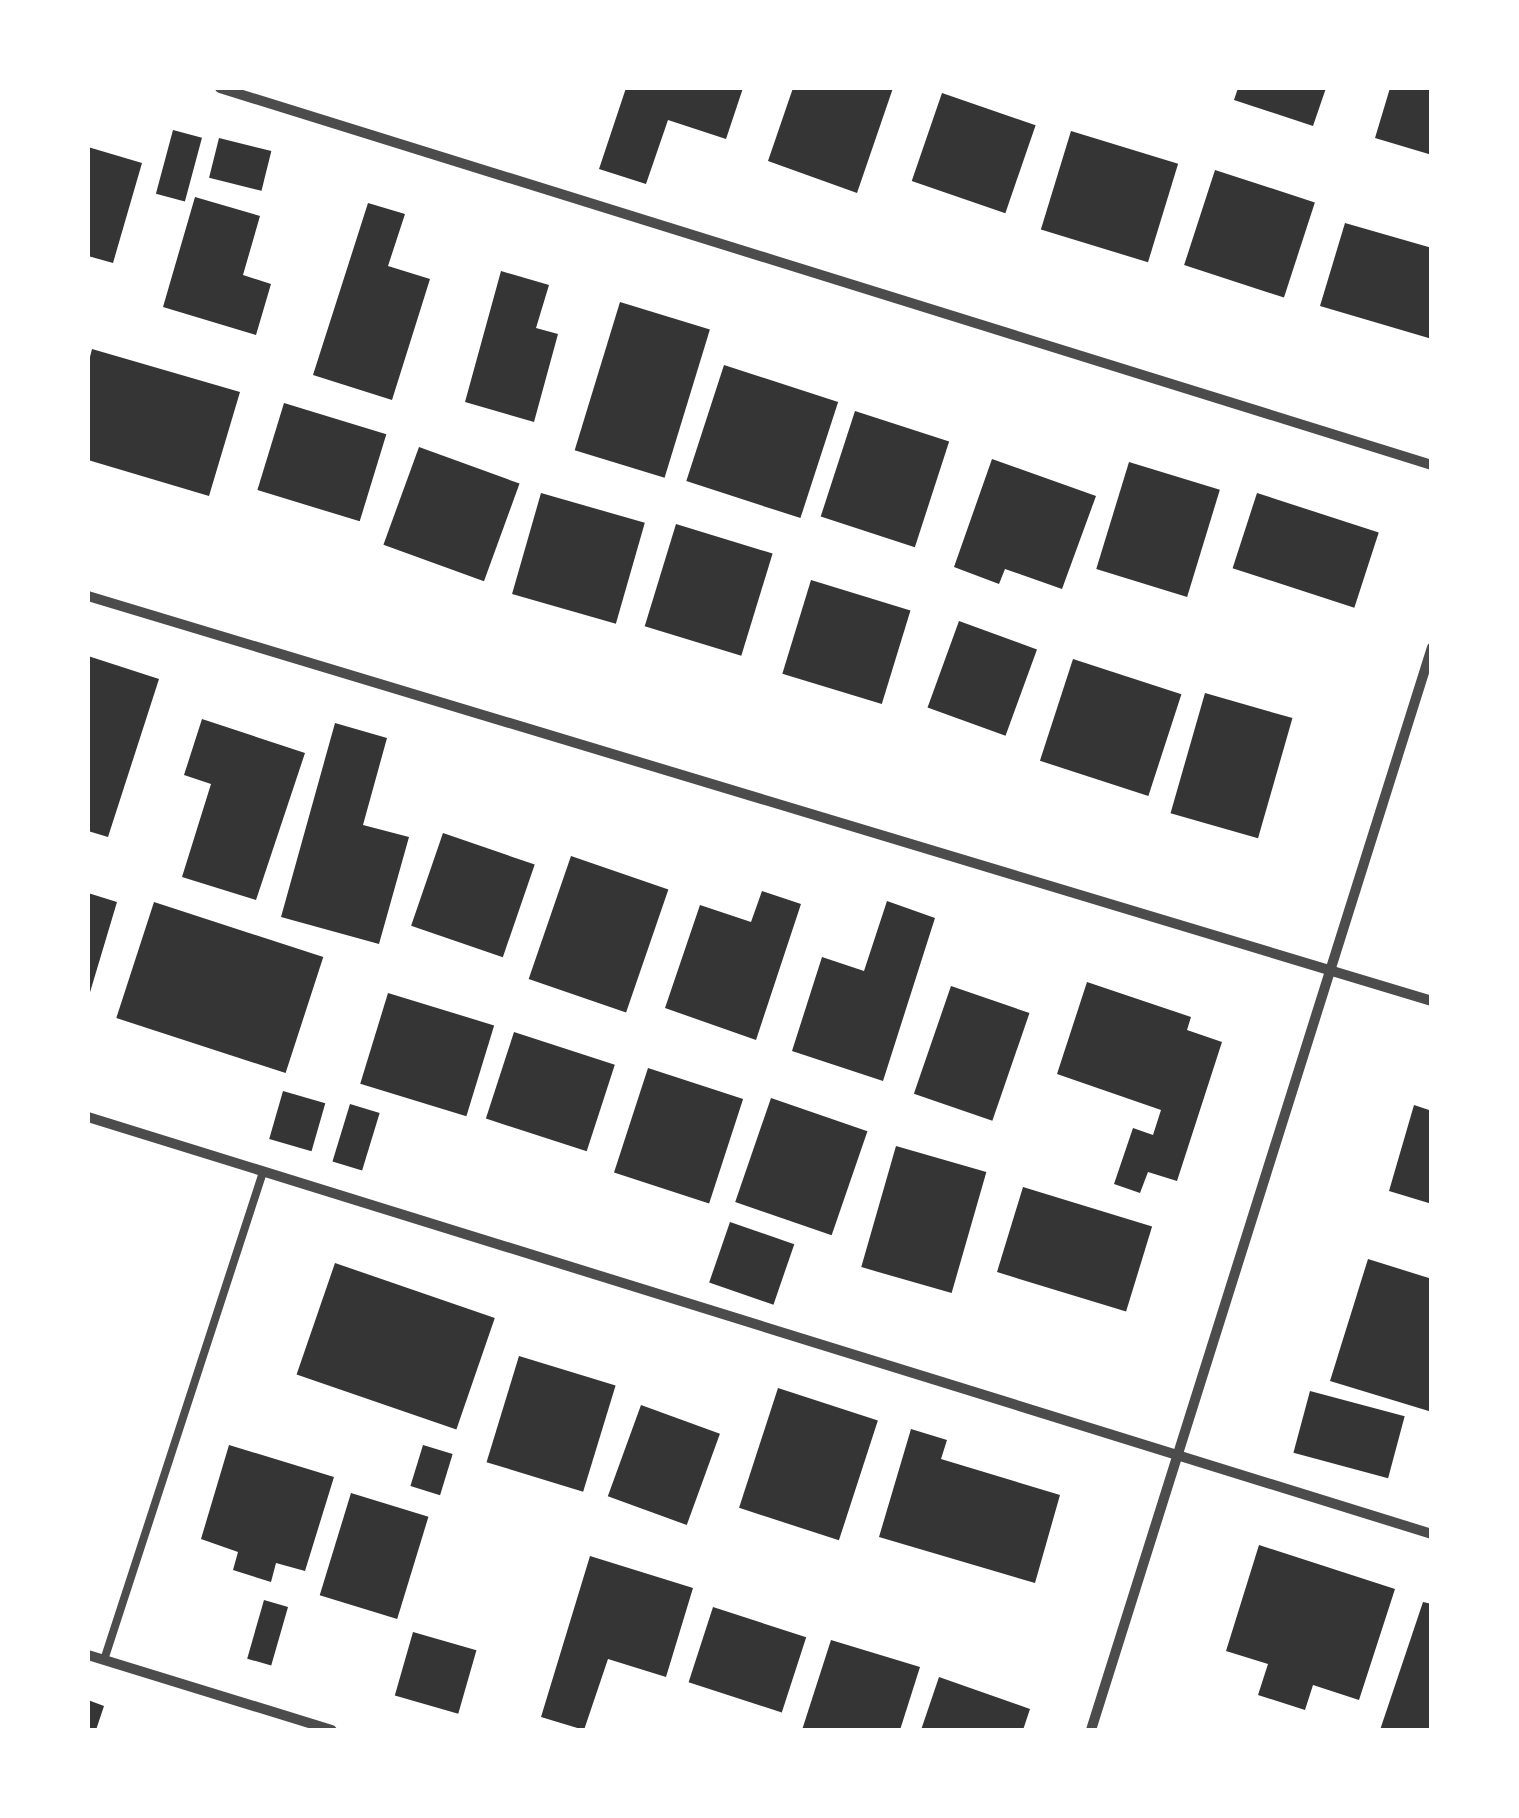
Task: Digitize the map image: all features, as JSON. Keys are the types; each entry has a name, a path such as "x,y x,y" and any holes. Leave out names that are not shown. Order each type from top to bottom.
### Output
{"street":[{"path":"220,88 1432,465"},
{"path":"88,596 1432,1001"},
{"path":"1091,1730 1432,647"},
{"path":"88,1118 1432,1534"},
{"path":"88,1655 332,1730"}],"lane":[{"path":"104,1660 263,1172"}],"building":[{"path":"626,88 743,88 726,139 668,120 646,184 599,169"},
{"path":"793,88 893,88 857,193 768,161"},
{"path":"1238,88 1326,88 1313,126 1234,100"},
{"path":"1390,88 1432,88 1432,155 1375,138"},
{"path":"942,93 1036,125 1005,213 912,181"},
{"path":"173,130 202,138 185,202 156,194"},
{"path":"1071,131 1178,164 1148,262 1041,229"},
{"path":"219,138 271,151 261,191 209,178"},
{"path":"88,147 142,163 113,263 88,256"},
{"path":"1215,170 1315,202 1284,298 1184,265"},
{"path":"195,197 260,216 243,275 271,284 256,335 163,307"},
{"path":"368,203 405,214 388,266 430,279 392,400 313,375"},
{"path":"1345,223 1432,248 1432,339 1320,306"},
{"path":"501,271 549,285 536,328 558,334 534,422 465,402"},
{"path":"620,302 710,329 665,478 575,450"},
{"path":"92,349 240,392 209,496 88,460 88,365"},
{"path":"724,365 838,402 800,518 686,481"},
{"path":"284,403 386,434 360,521 257,490"},
{"path":"855,411 949,442 915,547 821,517"},
{"path":"419,447 520,484 484,581 383,545"},
{"path":"992,459 1096,496 1062,589 1005,569 999,584 954,567"},
{"path":"1129,462 1220,490 1187,597 1096,569"},
{"path":"541,493 645,523 616,624 512,594"},
{"path":"1257,493 1379,533 1354,608 1233,568"},
{"path":"676,524 773,554 741,656 645,626"},
{"path":"811,580 910,610 882,704 782,674"},
{"path":"959,621 1037,649 1006,736 928,707"},
{"path":"88,656 159,679 108,837 88,831"},
{"path":"1073,659 1181,694 1148,796 1040,761"},
{"path":"1205,693 1292,718 1258,838 1171,813"},
{"path":"202,719 305,753 256,900 182,877 211,784 184,775"},
{"path":"335,723 387,738 363,825 409,837 379,944 281,917"},
{"path":"443,833 535,865 503,957 411,926"},
{"path":"571,856 668,890 626,1012 529,979"},
{"path":"762,891 801,904 756,1040 665,1008 700,905 751,922"},
{"path":"88,893 117,902 88,999"},
{"path":"887,901 935,918 883,1081 792,1051 822,957 864,971"},
{"path":"154,902 323,957 286,1073 116,1018"},
{"path":"1087,982 1191,1017 1187,1030 1222,1042 1177,1181 1148,1172 1140,1193 1114,1184 1133,1128 1153,1135 1161,1110 1057,1074"},
{"path":"951,986 1029,1013 992,1121 914,1094"},
{"path":"388,993 494,1025 466,1116 360,1084"},
{"path":"514,1032 615,1065 587,1151 486,1119"},
{"path":"648,1068 743,1099 709,1204 614,1173"},
{"path":"283,1091 325,1103 312,1151 269,1139"},
{"path":"771,1098 867,1131 832,1235 735,1202"},
{"path":"350,1104 380,1113 362,1170 332,1161"},
{"path":"1414,1105 1432,1111 1432,1204 1389,1191"},
{"path":"896,1146 986,1172 952,1293 861,1267"},
{"path":"1023,1187 1152,1226 1126,1312 997,1272"},
{"path":"730,1222 794,1244 773,1305 709,1283"},
{"path":"1368,1259 1432,1279 1432,1412 1330,1381"},
{"path":"335,1263 495,1318 456,1430 297,1375"},
{"path":"519,1356 616,1386 583,1492 487,1462"},
{"path":"778,1388 878,1420 839,1540 739,1508"},
{"path":"1310,1391 1405,1416 1388,1478 1293,1453"},
{"path":"641,1405 720,1434 687,1525 608,1496"},
{"path":"911,1429 947,1440 941,1459 1060,1495 1035,1583 879,1537"},
{"path":"229,1445 334,1477 305,1571 276,1563 271,1582 233,1570 238,1552 201,1539"},
{"path":"423,1445 453,1454 440,1495 410,1486"},
{"path":"351,1493 428,1517 397,1619 320,1595"},
{"path":"1259,1545 1395,1589 1359,1700 1313,1685 1305,1710 1258,1695 1268,1664 1226,1651"},
{"path":"590,1556 693,1588 666,1677 608,1659 584,1730 541,1717"},
{"path":"264,1600 288,1607 271,1666 247,1659"},
{"path":"1423,1602 1432,1604 1432,1730 1380,1730"},
{"path":"713,1607 806,1637 782,1712 689,1682"},
{"path":"413,1632 476,1650 458,1714 395,1695"},
{"path":"831,1640 920,1667 900,1730 802,1730"},
{"path":"939,1677 1030,1709 1023,1730 921,1730"},
{"path":"88,1700 104,1706 96,1730 88,1730"}]}
